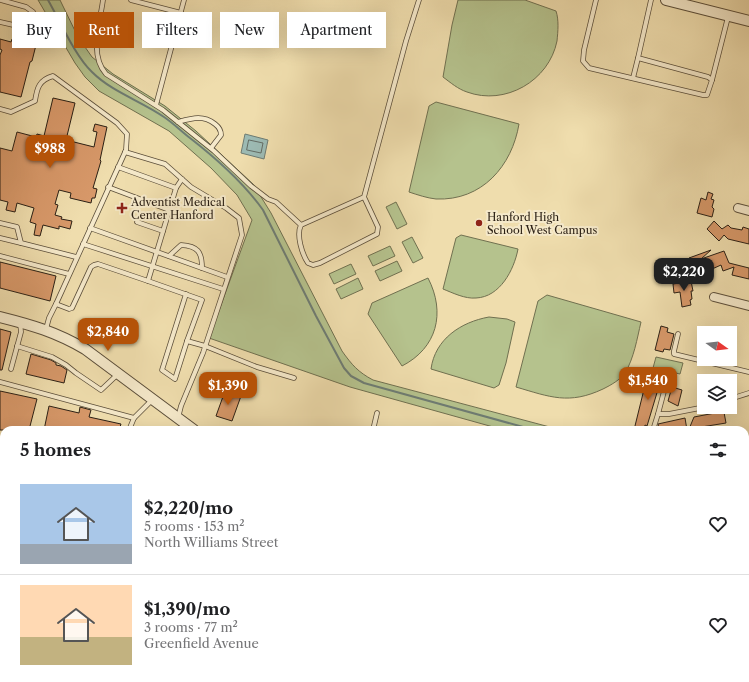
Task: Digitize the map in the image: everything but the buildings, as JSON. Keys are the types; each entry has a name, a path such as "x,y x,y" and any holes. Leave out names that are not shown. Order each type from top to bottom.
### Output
{"street":[{"path":"666,0 749,21"},
{"path":"738,208 749,211"},
{"path":"714,297 749,306"},
{"path":"0,317 46,330 66,338 85,349 189,426"}],"lane":[{"path":"0,22 31,29 35,25 34,12 26,7 2,0"},
{"path":"103,0 96,47 98,62 101,69 106,74 156,105 178,122 211,148 251,186 268,199 276,202 301,225"},
{"path":"131,0 177,12"},
{"path":"181,12 184,0"},
{"path":"364,197 301,225 299,230 300,240 306,261 313,265 320,263 377,234 378,227 364,197 406,41 419,0"},
{"path":"596,0 584,50 583,61 589,68 703,95 707,95 712,80 728,15"},
{"path":"633,78 651,0"},
{"path":"156,105 171,48"},
{"path":"638,58 708,77 712,80"},
{"path":"0,109 12,112 35,101 37,90 44,79 53,76 117,123 127,134 125,152 76,257 46,330"},
{"path":"178,122 201,117 216,125 220,129 221,135 211,148"},
{"path":"125,152 165,164 191,187 226,208 239,218 242,235 205,346 181,406 178,418"},
{"path":"118,167 176,188"},
{"path":"148,281 176,188 182,179"},
{"path":"108,188 169,210"},
{"path":"137,222 163,231"},
{"path":"0,223 17,227 21,243"},
{"path":"90,228 227,278"},
{"path":"0,238 76,257"},
{"path":"83,244 223,289"},
{"path":"169,256 181,245 189,245 198,250 202,258 202,268"},
{"path":"0,256 69,274"},
{"path":"56,304 69,309 72,308 91,267 98,264 186,294 202,300 175,379 162,370 186,294"},
{"path":"11,369 21,332 20,322"},
{"path":"678,334 674,354 749,372"},
{"path":"187,341 205,346 257,367 294,378"},
{"path":"17,346 52,357 101,390 119,374"},
{"path":"655,426 667,380"},
{"path":"0,382 134,418"},
{"path":"737,397 749,393"},
{"path":"131,426 134,418 153,399"},
{"path":"658,414 669,414 697,409"},
{"path":"375,426 378,413"}],"green space":[{"path":"38,0 60,0 66,12 45,12"},
{"path":"458,0 525,0 556,11 558,22 557,41 545,68 523,87 510,93 496,96 467,92 458,88 443,77"},
{"path":"66,12 74,29 74,48 86,48 92,57 113,74 165,106 196,131 253,184 271,213 342,351 359,371 373,380 546,426 490,426 350,387 209,338 252,220 237,195 211,168 169,131 99,91 85,77 66,48"},
{"path":"436,102 519,124 510,154 502,167 481,187 467,194 452,198 433,199 409,192 429,106"},
{"path":"396,202 407,224 397,229 386,207"},
{"path":"461,235 518,249 509,273 499,288 492,293 476,298 468,298 443,289 456,238"},
{"path":"412,237 423,258 413,263 402,242"},
{"path":"390,246 395,256 373,266 368,256"},
{"path":"397,261 402,271 380,281 375,271"},
{"path":"351,264 356,274 334,284 329,274"},
{"path":"358,278 363,289 341,299 336,289"},
{"path":"428,278 436,304 437,316 435,328 423,350 402,366 368,314 372,303"},
{"path":"547,295 641,322 631,361 621,378 609,386 591,394 569,398 539,394 516,387 538,301"},
{"path":"489,317 507,319 515,322 506,363 499,385 494,388 431,369 433,358 438,349 451,334 469,323"},
{"path":"656,357 683,363 680,374 653,368"}],"water":[{"path":"245,134 268,140 264,159 241,153"}],"waterway":[{"path":"48,0 74,48 92,72 108,85 155,111 171,122 220,163 238,180 255,200 263,210 344,368 351,376 364,383 520,426"}],"place":[{"name":"Adventist Medical Center Hanford","path":"122,208"},
{"name":"Hanford High School West Campus","path":"479,223"}]}
